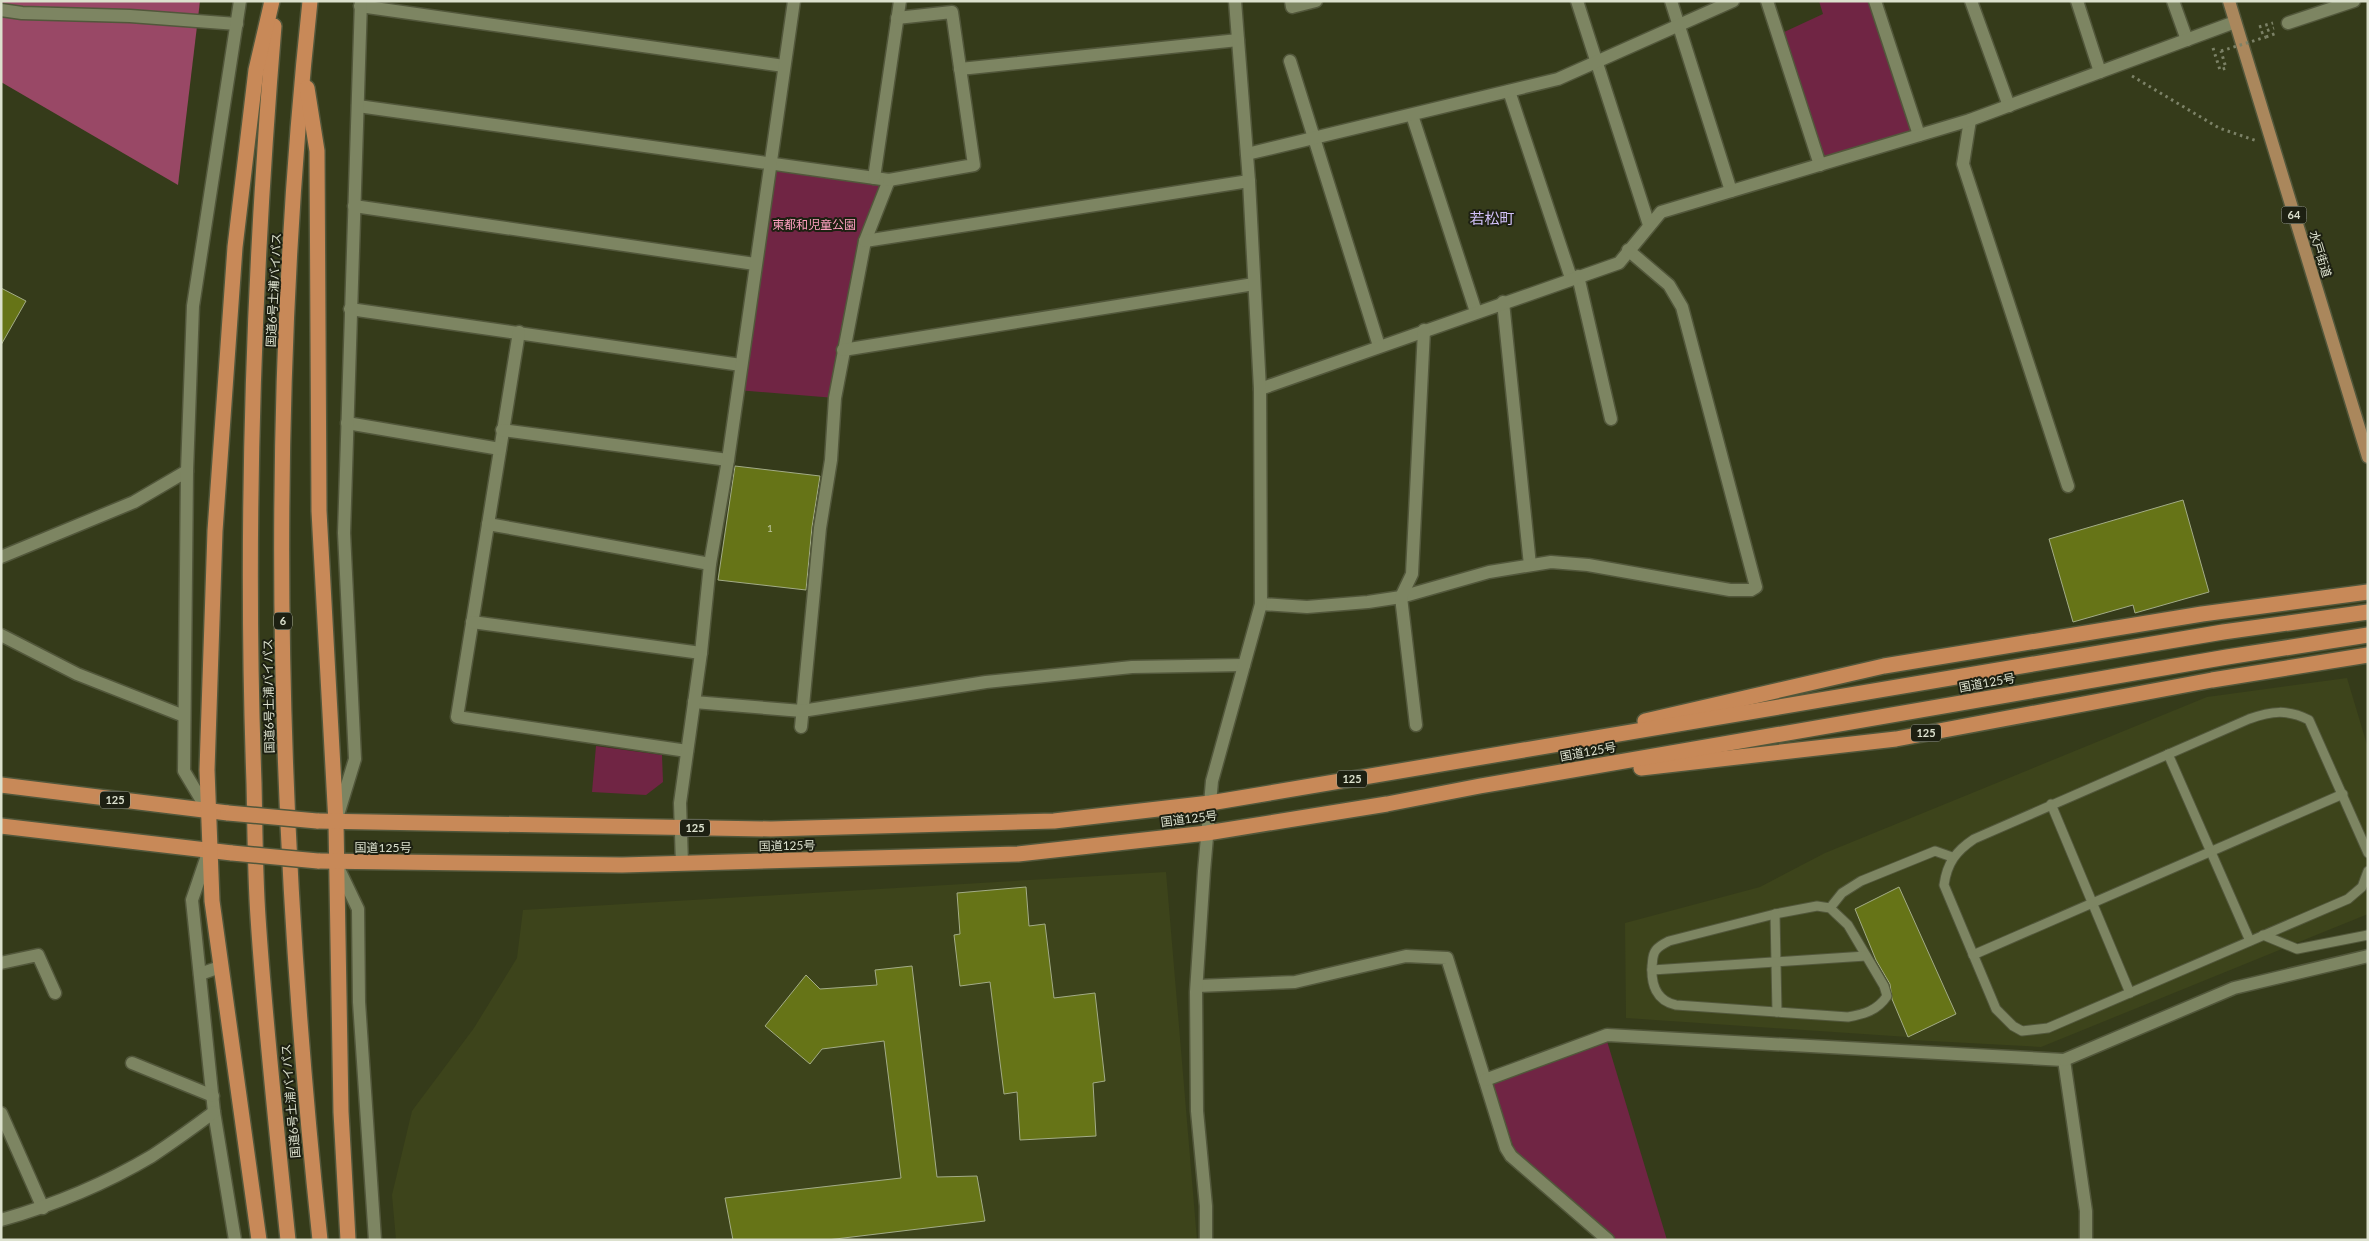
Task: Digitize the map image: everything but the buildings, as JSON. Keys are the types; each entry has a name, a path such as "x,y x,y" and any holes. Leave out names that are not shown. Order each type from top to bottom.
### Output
{"highway":[{"path":"259,1240 220,967 209,850 207,770 215,531 235,247 256,70 274,1"},
{"name":"国道6号土浦バイパス","path":"274,1 265,139 250,454 250,706 258,917 274,1109 288,1240"},
{"name":"国道6号土浦バイパス","path":"310,1 296,148 282,452 283,709 292,912 306,1107 320,1240"},
{"path":"303,67 317,151 319,511 336,823 341,1112 348,1240"},
{"name":"125","path":"1495,754 1884,666 2202,614 2368,592"},
{"name":"国道125号","path":"1,785 208,811 336,823 771,829 1054,821 1210,803 2224,632 2368,612"},
{"name":"国道125号","path":"1,826 336,863 682,864 1018,854 1207,832 1387,804 1480,786 2227,656 2368,635"},
{"name":"125","path":"1480,786 1896,738 2212,680 2368,655"}],"main road":[{"name":"水戸街道","path":"2229,1 2368,457"}],"street":[{"path":"208,811 184,771 187,471 193,306 240,1"},
{"path":"682,864 680,803 701,653 710,564 728,460 794,1"},
{"path":"874,178 900,1"},
{"path":"1206,1240 1206,1206 1197,1111 1197,986 1207,832 1212,781 1261,604 1260,390 1249,181 1234,1"},
{"path":"1291,1 1292,7 1316,1"},
{"path":"1577,1 1649,226"},
{"path":"1671,1 1731,191"},
{"path":"1247,154 1558,79 1733,1"},
{"path":"1767,1 1820,165"},
{"path":"1875,1 1919,136"},
{"path":"1971,1 2009,106"},
{"path":"2077,1 2100,72"},
{"path":"2174,1 2187,40"},
{"path":"2288,23 2354,1"},
{"path":"336,823 356,759 344,534 360,4 784,66"},
{"path":"1,10 22,13 130,16 237,24"},
{"path":"358,106 889,180 974,165 952,12 897,18"},
{"path":"1260,390 1503,302 1619,263 1661,212 1970,120 2235,22"},
{"path":"960,69 1238,40"},
{"path":"1290,61 1379,346"},
{"path":"1509,91 1575,277 1610,419"},
{"path":"1412,115 1476,312"},
{"path":"1970,120 1963,164 2068,486"},
{"path":"801,727 820,528 830,460 835,398 865,241 889,180"},
{"path":"865,241 1249,181"},
{"path":"354,206 755,264"},
{"path":"1261,604 1308,607 1368,602 1401,597 1489,572 1530,565 1566,562 1730,590 1751,590 1756,587 1682,307 1669,285 1628,250"},
{"path":"843,350 1254,284"},
{"path":"1503,302 1530,565"},
{"path":"350,309 741,365"},
{"path":"1416,725 1401,597 1412,574 1424,330"},
{"path":"519,332 456,716 687,751"},
{"path":"347,423 500,449"},
{"path":"502,430 728,460"},
{"path":"1,557 134,502 187,471"},
{"path":"488,524 710,564"},
{"path":"472,622 701,653"},
{"path":"1,635 44,659 77,674 184,716"},
{"path":"694,702 802,711 996,681 1132,667 1244,665"},
{"path":"209,850 192,900 214,1112 235,1240"},
{"path":"336,863 358,909 359,1002 375,1240"},
{"path":"1,963 38,955 55,993"},
{"path":"1197,986 1296,982 1406,956 1446,958 1510,1156 1608,1240"},
{"path":"1485,1080 1606,1035 2064,1060 2234,988 2368,956"},
{"path":"200,974 220,967"},
{"path":"2064,1060 2086,1210 2086,1240"},
{"path":"132,1063 212,1096"},
{"path":"1,1220 43,1208 89,1188 151,1156 214,1112"},
{"path":"1,1113 43,1208"}],"lane":[{"path":"2368,853 2344,794 2309,720 2299,714 2271,711 2051,804 1974,839 1952,857 1946,871 1944,885 1996,1009 2013,1026 2022,1031 2048,1028 2348,899 2362,887 2368,871"},
{"path":"2168,754 2250,941"},
{"path":"1973,955 2092,905 2344,794"},
{"path":"2051,804 2130,994"},
{"path":"1830,908 1842,893 1861,881 1936,851 1952,857"},
{"path":"1817,906 1830,908 1848,925 1884,986 1887,996 1881,1005 1865,1014 1848,1017 1668,1004 1656,992 1652,978 1653,956 1656,950 1669,941 1775,914 1817,906"},
{"path":"1775,914 1777,1012"},
{"path":"2263,935 2298,949 2368,935"},
{"path":"1652,970 1866,956"}],"path":[{"path":"2214,48 2220,70 2226,68 2221,51 2266,37"},
{"path":"2120,64 2126,73 2218,128 2256,141 2272,143"}],"shaded area":[{"path":"1,1 200,1 178,185 1,82"},
{"path":"2347,678 2368,748 2368,914 2041,1047 1912,1040 1908,1037 1626,1018 1625,923 1760,887 1825,853 2207,697"},
{"path":"1166,872 1197,1240 396,1240 392,1195 412,1111 474,1028 517,958 523,910"}],"green space":[{"path":"1819,1 1870,1 1914,132 1822,159 1782,33 1823,14"},
{"name":"東都和児童公園","path":"770,164 889,180 865,241 835,398 737,390"},
{"path":"596,746 662,755 663,782 646,795 592,792"},
{"path":"1607,1041 1667,1240 1617,1240 1515,1151 1491,1082"}],"district":[{"name":"若松町","path":"1492,219"}]}
